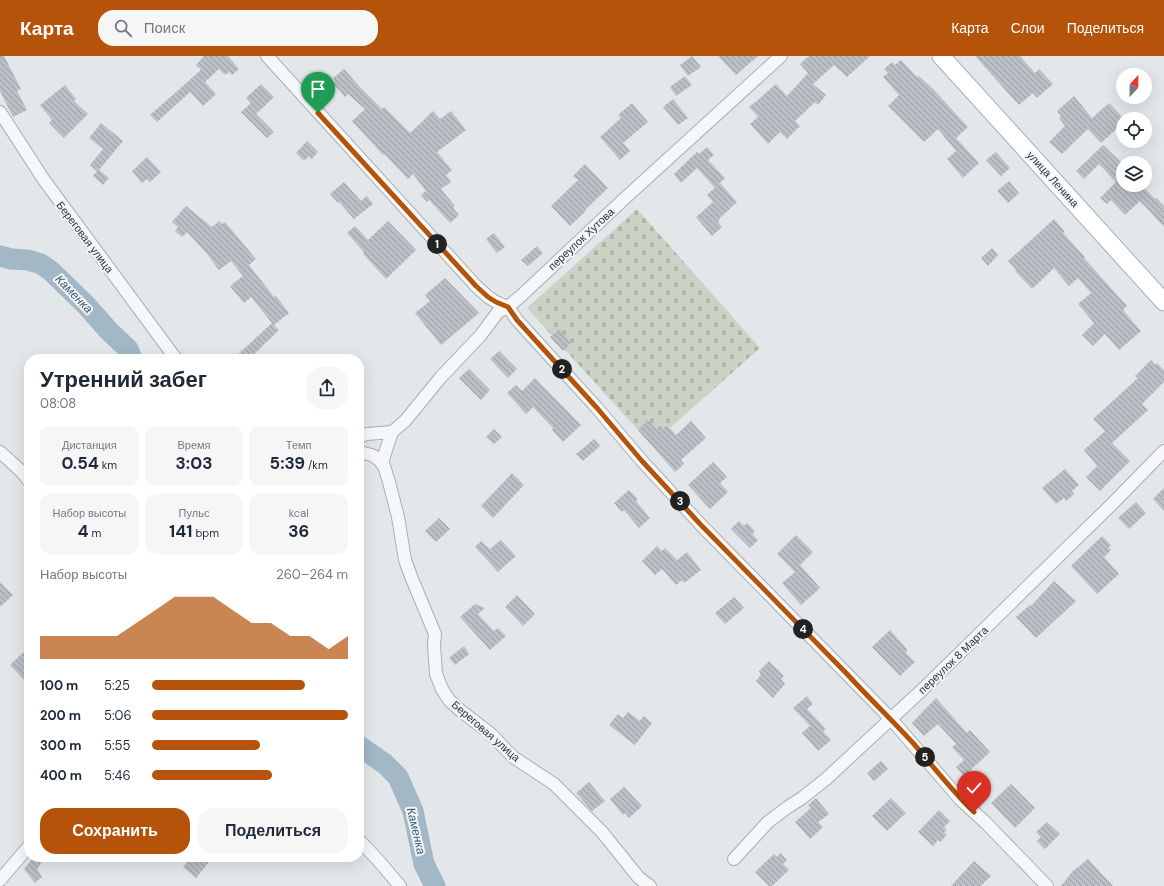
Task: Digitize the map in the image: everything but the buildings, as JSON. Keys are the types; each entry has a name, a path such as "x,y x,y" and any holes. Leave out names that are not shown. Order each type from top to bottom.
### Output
{"street":[{"path":"267,56 476,286 488,297 508,307 517,320 701,525 891,719 960,799 986,823 1047,886"},
{"name":"переулок Хутова","path":"392,432 405,421 441,377 480,336 498,312 508,307 781,56"},
{"name":"улица Ленина","path":"940,56 1164,302"},
{"name":"Береговая улица","path":"0,112 44,180 172,354"},
{"path":"364,435 392,432 384,453 382,464"},
{"name":"переулок 8 Марта","path":"734,859 768,822 826,779 891,719 1028,587 1164,451"},
{"path":"0,452 24,475"},
{"path":"364,453 372,455 382,464"},
{"name":"Береговая улица","path":"382,464 389,482 405,560 435,634 434,645 436,674 442,689 450,700 491,734 513,757 554,784 602,832 618,851 630,869 650,886"},
{"path":"364,845 400,886"},
{"path":"0,880 24,852"}],"green space":[{"path":"637,209 760,348 671,427 667,425 648,441 527,308"}],"waterway":[{"name":"Каменка","path":"0,256 11,259 28,260 41,264 51,271 128,349 130,354"},
{"name":"Каменка","path":"364,749 385,764 398,777 413,811 424,864 435,886"}],"route":[{"path":"318,113 476,286 488,297 508,307 517,320 701,525 891,719 960,799 974,812"}]}
